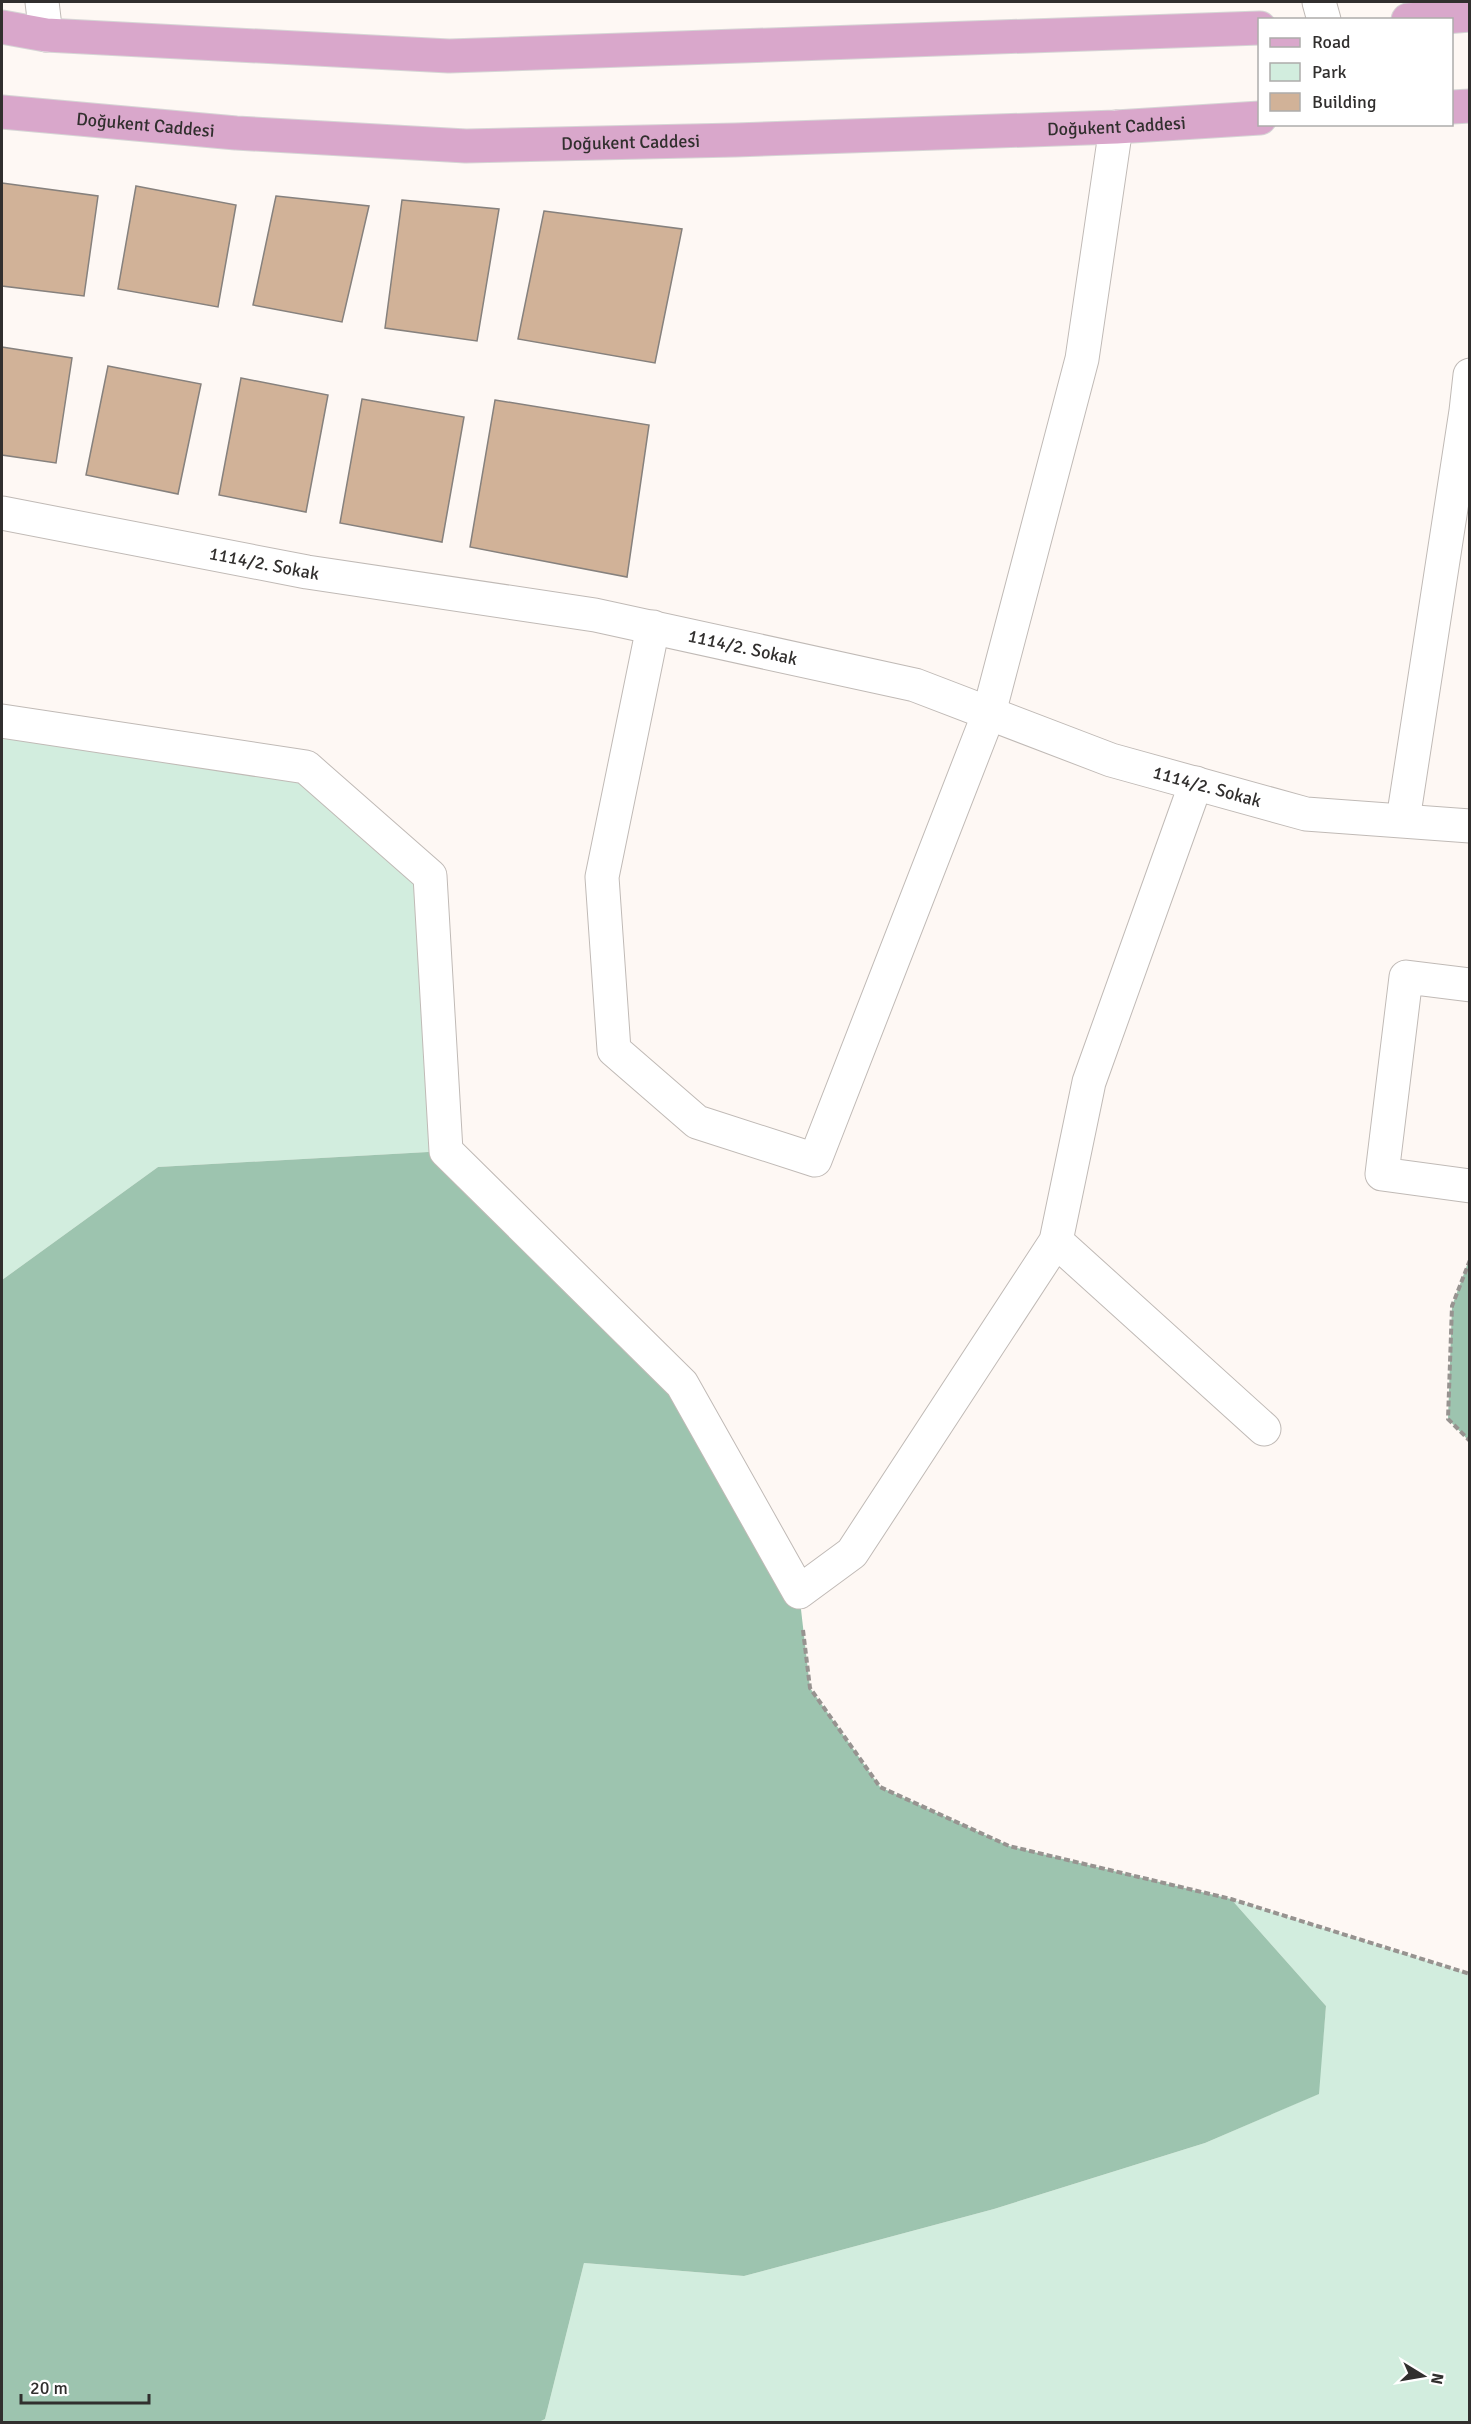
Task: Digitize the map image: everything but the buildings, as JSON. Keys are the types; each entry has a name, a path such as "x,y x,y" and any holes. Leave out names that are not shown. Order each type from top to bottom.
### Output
{"main road":[{"path":"1433,18 1470,15"},
{"path":"2,27 46,35 449,56 1258,28"},
{"path":"1453,107 1470,106"},
{"name":"Doğukent Caddesi","path":"2,112 236,133 466,146 735,140 1116,127 1258,118"}],"street":[{"path":"42,2 46,35"},
{"path":"1319,2 1323,18"},
{"path":"652,627 602,877 614,1050 697,1122 815,1160 989,713 1082,359 1116,127"},
{"path":"1403,820 1470,375"},
{"name":"1114/2. Sokak","path":"2,513 307,572 595,615 652,627 915,685 1111,760 1306,814 1470,826"},
{"path":"2,721 306,767 430,876 446,1151 682,1384 799,1592 852,1553 1056,1240 1089,1082 1196,783"},
{"path":"1470,985 1406,977 1382,1174 1470,1186"},
{"path":"1056,1240 1264,1429"}],"path":[{"path":"1470,1260 1452,1306 1448,1419 1470,1441"},
{"path":"799,1592 810,1688 880,1787 1009,1846 1231,1899 1470,1974"}],"green space":[{"path":"2,721 306,767 430,876 446,1151 158,1167 2,1280"},
{"path":"446,1151 682,1384 799,1592 810,1688 880,1787 1009,1846 1231,1899 1326,2006 1319,2094 1205,2143 994,2209 744,2276 584,2263 545,2419 539,2422 2,2422 2,1280 158,1167"},
{"path":"1469,1260 1469,1441 1448,1419 1452,1306"},
{"path":"1231,1899 1469,1974 1469,2422 539,2422 545,2419 584,2263 744,2276 994,2209 1205,2143 1318,2094 1326,2006"}]}
